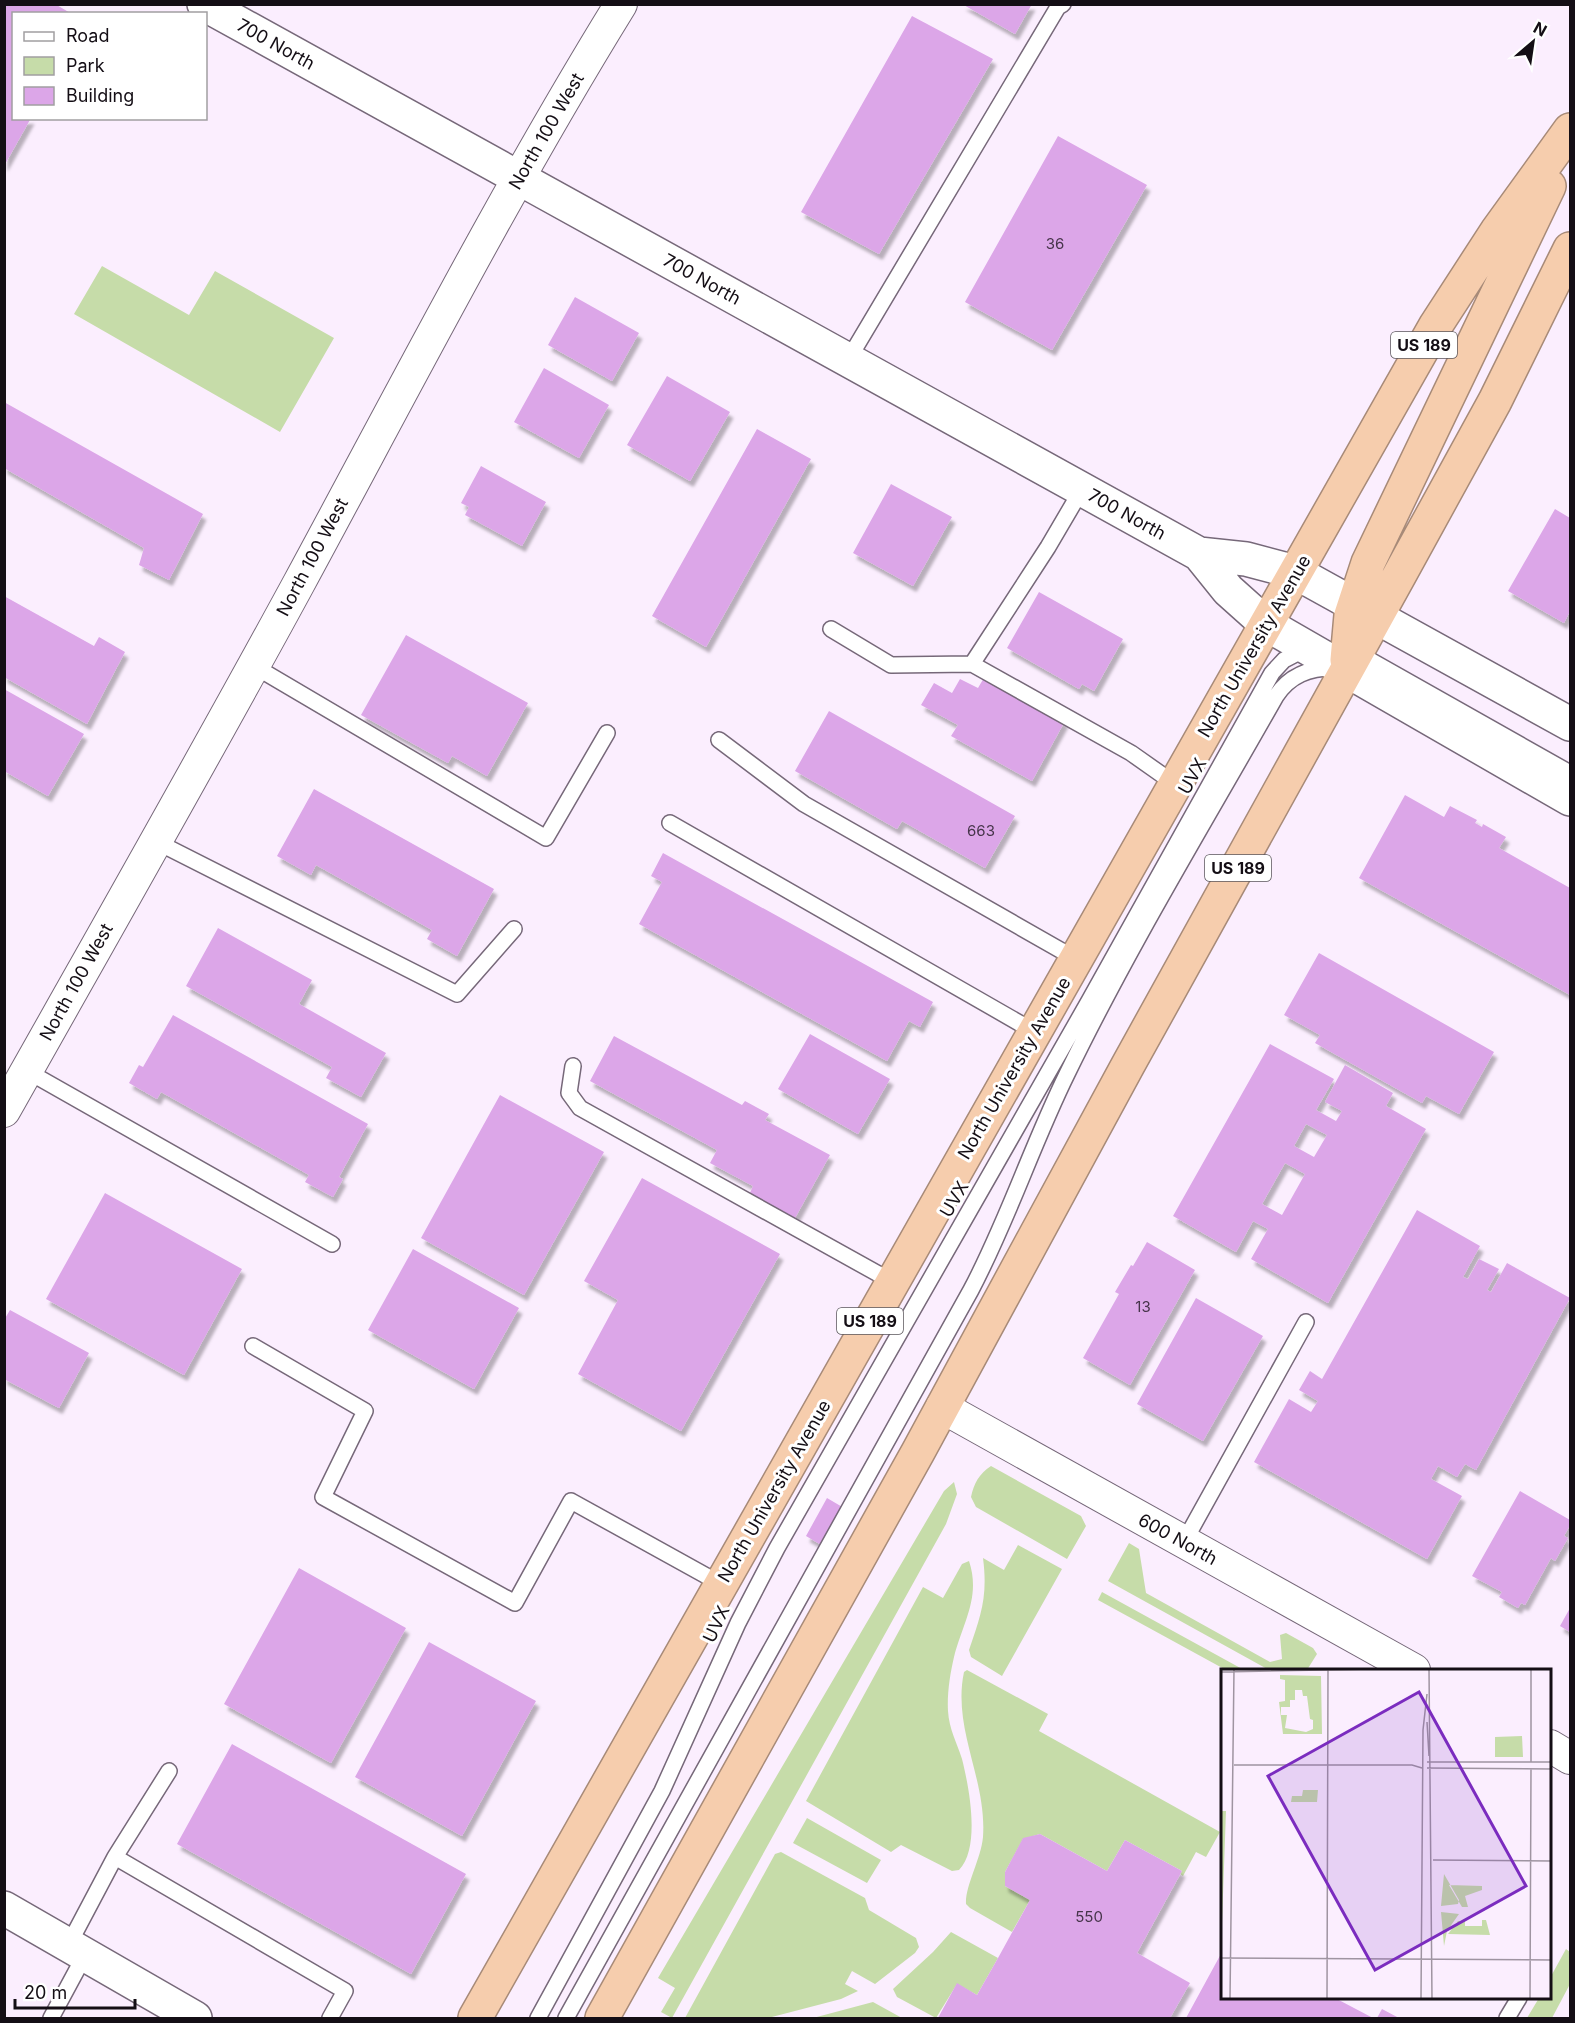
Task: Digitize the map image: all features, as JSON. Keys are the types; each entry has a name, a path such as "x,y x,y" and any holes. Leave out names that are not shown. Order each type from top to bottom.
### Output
{"highway":[{"name":"North University Avenue","path":"475,2019 891,1281 1436,325 1497,231 1570,130"},
{"path":"1365,610 1368,563 1510,264 1570,145"},
{"name":"US 189","path":"602,2019 942,1407 1350,657 1365,610 1494,400 1567,265"}],"street":[{"name":"700 North","path":"204,4 1199,554 1228,590 1266,624 1308,648 1350,657 1570,799"},
{"name":"North 100 West","path":"4,1111 254,666 519,178 621,4"},
{"name":"700 North","path":"1199,554 1246,559 1295,572 1570,724"},
{"name":"600 North","path":"942,1407 1410,1669"},
{"path":"1551,1747 1570,1758"},
{"path":"4,1908 195,2019"}],"lane":[{"path":"848,360 1058,7 1064,4"},
{"path":"972,664 1082,489"},
{"path":"831,629 891,665 972,664 1131,753 1175,784"},
{"name":"UVX","path":"538,2019 662,1791 738,1623 777,1548 1083,1011 1272,673 1284,660 1308,648"},
{"name":"UVX","path":"566,2019 981,1270 1046,1119 1088,1031 1276,696 1293,677 1350,657 1570,773"},
{"path":"254,666 546,838 607,733"},
{"path":"719,740 804,804 1076,959"},
{"path":"670,822 1035,1032"},
{"path":"155,841 457,994 514,929"},
{"path":"573,1066 569,1093 580,1108 891,1281"},
{"path":"27,1071 332,1244"},
{"path":"1184,1542 1306,1322"},
{"path":"253,1346 365,1411 323,1497 515,1603 571,1501 721,1584"},
{"path":"51,2019 115,1857 169,1771"},
{"path":"115,1857 345,1991 330,2019"},
{"path":"1507,2019 1518,1999"}],"green space":[{"path":"102,266 189,315 215,271 334,338 280,432 74,314"},
{"path":"991,1466 1081,1516 1086,1526 1067,1559 976,1507 971,1497 974,1487 980,1476"},
{"path":"954,1482 957,1494 946,1524 672,2018 661,2012 675,1988 658,1978 944,1491"},
{"path":"1129,1543 1139,1549 1146,1593 1270,1662 1282,1659 1280,1635 1286,1633 1313,1648 1317,1654 1308,1669 1267,1669 1108,1581"},
{"path":"1018,1545 1062,1569 1002,1676 971,1657 969,1650 984,1595 983,1558 1004,1570"},
{"path":"969,1561 973,1586 972,1598 954,1657 948,1704 950,1724 968,1785 971,1832 966,1860 959,1870 952,1871 901,1845 891,1852 806,1801 923,1587 943,1598 962,1564"},
{"path":"1102,1592 1242,1669 1224,1669 1098,1600"},
{"path":"967,1670 1048,1714 1039,1731 1220,1832 1206,1857 1196,1852 1183,1876 1180,1874 1182,1871 1125,1840 1107,1871 1040,1834 1023,1839 1005,1872 1005,1886 1030,1900 1012,1932 970,1908 966,1904 966,1897 982,1845 983,1816 962,1714 964,1672"},
{"path":"807,1818 881,1860 867,1883 793,1843"},
{"path":"781,1852 865,1898 869,1910 916,1938 919,1947 915,1953 875,1984 852,1971 845,1984 858,1991 841,1999 768,2018 685,2018 775,1854"},
{"path":"951,1932 998,1958 977,1995 957,1984 936,2018 897,1997 893,1989"},
{"path":"1566,1949 1570,1952 1570,1984 1552,2018 1527,2018 1538,1999 1551,1999 1551,1976"},
{"path":"873,2002 902,2018 813,2018"}],"building":[{"path":"4,4 55,4 69,12 12,12 12,120 30,120 4,166"},
{"path":"962,4 1032,4 1015,34"},
{"path":"912,16 993,59 879,254 801,212"},
{"path":"1058,136 1147,185 1052,350 965,302"},
{"path":"575,297 639,333 612,381 548,345"},
{"path":"544,368 609,405 579,458 514,422"},
{"path":"667,376 730,412 690,481 627,445"},
{"path":"4,402 203,514 169,580 139,565 144,548 4,468"},
{"path":"757,429 811,459 706,647 652,616"},
{"path":"481,466 546,502 522,546 465,515 469,507 461,503"},
{"path":"891,484 952,517 913,586 853,553"},
{"path":"1555,509 1570,518 1570,611 1564,623 1508,591"},
{"path":"1039,592 1123,639 1094,691 1082,684 1079,689 1007,648"},
{"path":"4,596 94,646 99,637 125,652 87,724 4,677"},
{"path":"406,635 528,703 487,776 452,756 448,763 361,715"},
{"path":"985,676 1065,721 1032,781 951,736 958,725 921,705 934,683 952,693 960,679 978,688"},
{"path":"4,689 84,734 48,796 4,771"},
{"path":"829,711 1015,816 985,868 902,821 897,829 795,771"},
{"path":"314,789 494,889 457,956 427,939 432,930 316,865 311,875 277,856"},
{"path":"1405,795 1444,817 1450,806 1477,820 1475,823 1482,827 1483,824 1506,837 1499,848 1570,888 1570,995 1359,878"},
{"path":"663,853 933,1002 920,1027 909,1021 887,1061 639,924 662,882 651,876"},
{"path":"218,928 312,980 299,1004 386,1053 361,1097 326,1078 332,1067 186,986"},
{"path":"1319,953 1494,1052 1459,1114 1426,1096 1422,1103 1315,1043 1320,1035 1284,1015"},
{"path":"173,1015 368,1124 339,1177 343,1179 333,1197 305,1182 309,1175 161,1092 157,1099 129,1083 139,1065 143,1067"},
{"path":"810,1034 890,1079 858,1134 778,1089"},
{"path":"614,1036 742,1105 745,1101 769,1114 765,1120 830,1155 795,1218 750,1193 753,1186 710,1163 717,1150 590,1081"},
{"path":"1270,1044 1334,1079 1316,1110 1336,1121 1342,1111 1325,1102 1345,1065 1393,1093 1386,1106 1426,1129 1328,1303 1251,1259 1268,1229 1253,1221 1236,1252 1173,1216","holes":["1306,1124 1327,1135 1314,1157 1294,1146","1285,1163 1305,1174 1282,1215 1262,1204"]},
{"path":"500,1095 604,1152 524,1295 421,1238"},
{"path":"642,1178 780,1254 681,1431 578,1374 618,1300 584,1281"},
{"path":"105,1193 242,1269 184,1375 46,1299"},
{"path":"1417,1210 1480,1246 1463,1277 1468,1279 1479,1259 1499,1269 1487,1290 1491,1292 1507,1263 1570,1298 1476,1470 1465,1464 1457,1477 1438,1466 1431,1479 1462,1496 1427,1559 1254,1462 1289,1399 1311,1412 1318,1401 1299,1390 1310,1371 1322,1379"},
{"path":"1147,1242 1195,1270 1130,1385 1083,1358 1119,1294 1115,1292"},
{"path":"413,1249 519,1308 474,1389 368,1330"},
{"path":"1196,1298 1263,1336 1203,1441 1137,1404"},
{"path":"10,1310 89,1353 59,1408 4,1379 4,1320"},
{"path":"1520,1491 1570,1520 1570,1525 1564,1536 1568,1538 1555,1561 1551,1558 1525,1605 1521,1603 1518,1608 1499,1597 1502,1592 1472,1576"},
{"path":"827,1498 844,1508 823,1546 806,1536"},
{"path":"299,1568 406,1628 331,1763 224,1704"},
{"path":"1570,1608 1570,1632 1560,1626"},
{"path":"429,1642 536,1701 462,1836 355,1777"},
{"path":"232,1744 466,1874 411,1974 177,1844"},
{"path":"1040,1834 1107,1871 1125,1840 1182,1871 1137,1953 1190,1983 1170,2018 938,2018 957,1983 977,1995 998,1958 1030,1900 1005,1886 1005,1872 1023,1838"},
{"path":"1221,1954 1221,1999 1337,1999 1373,2018 1186,2018"},
{"path":"1382,2009 1399,2018 1377,2018"}]}
